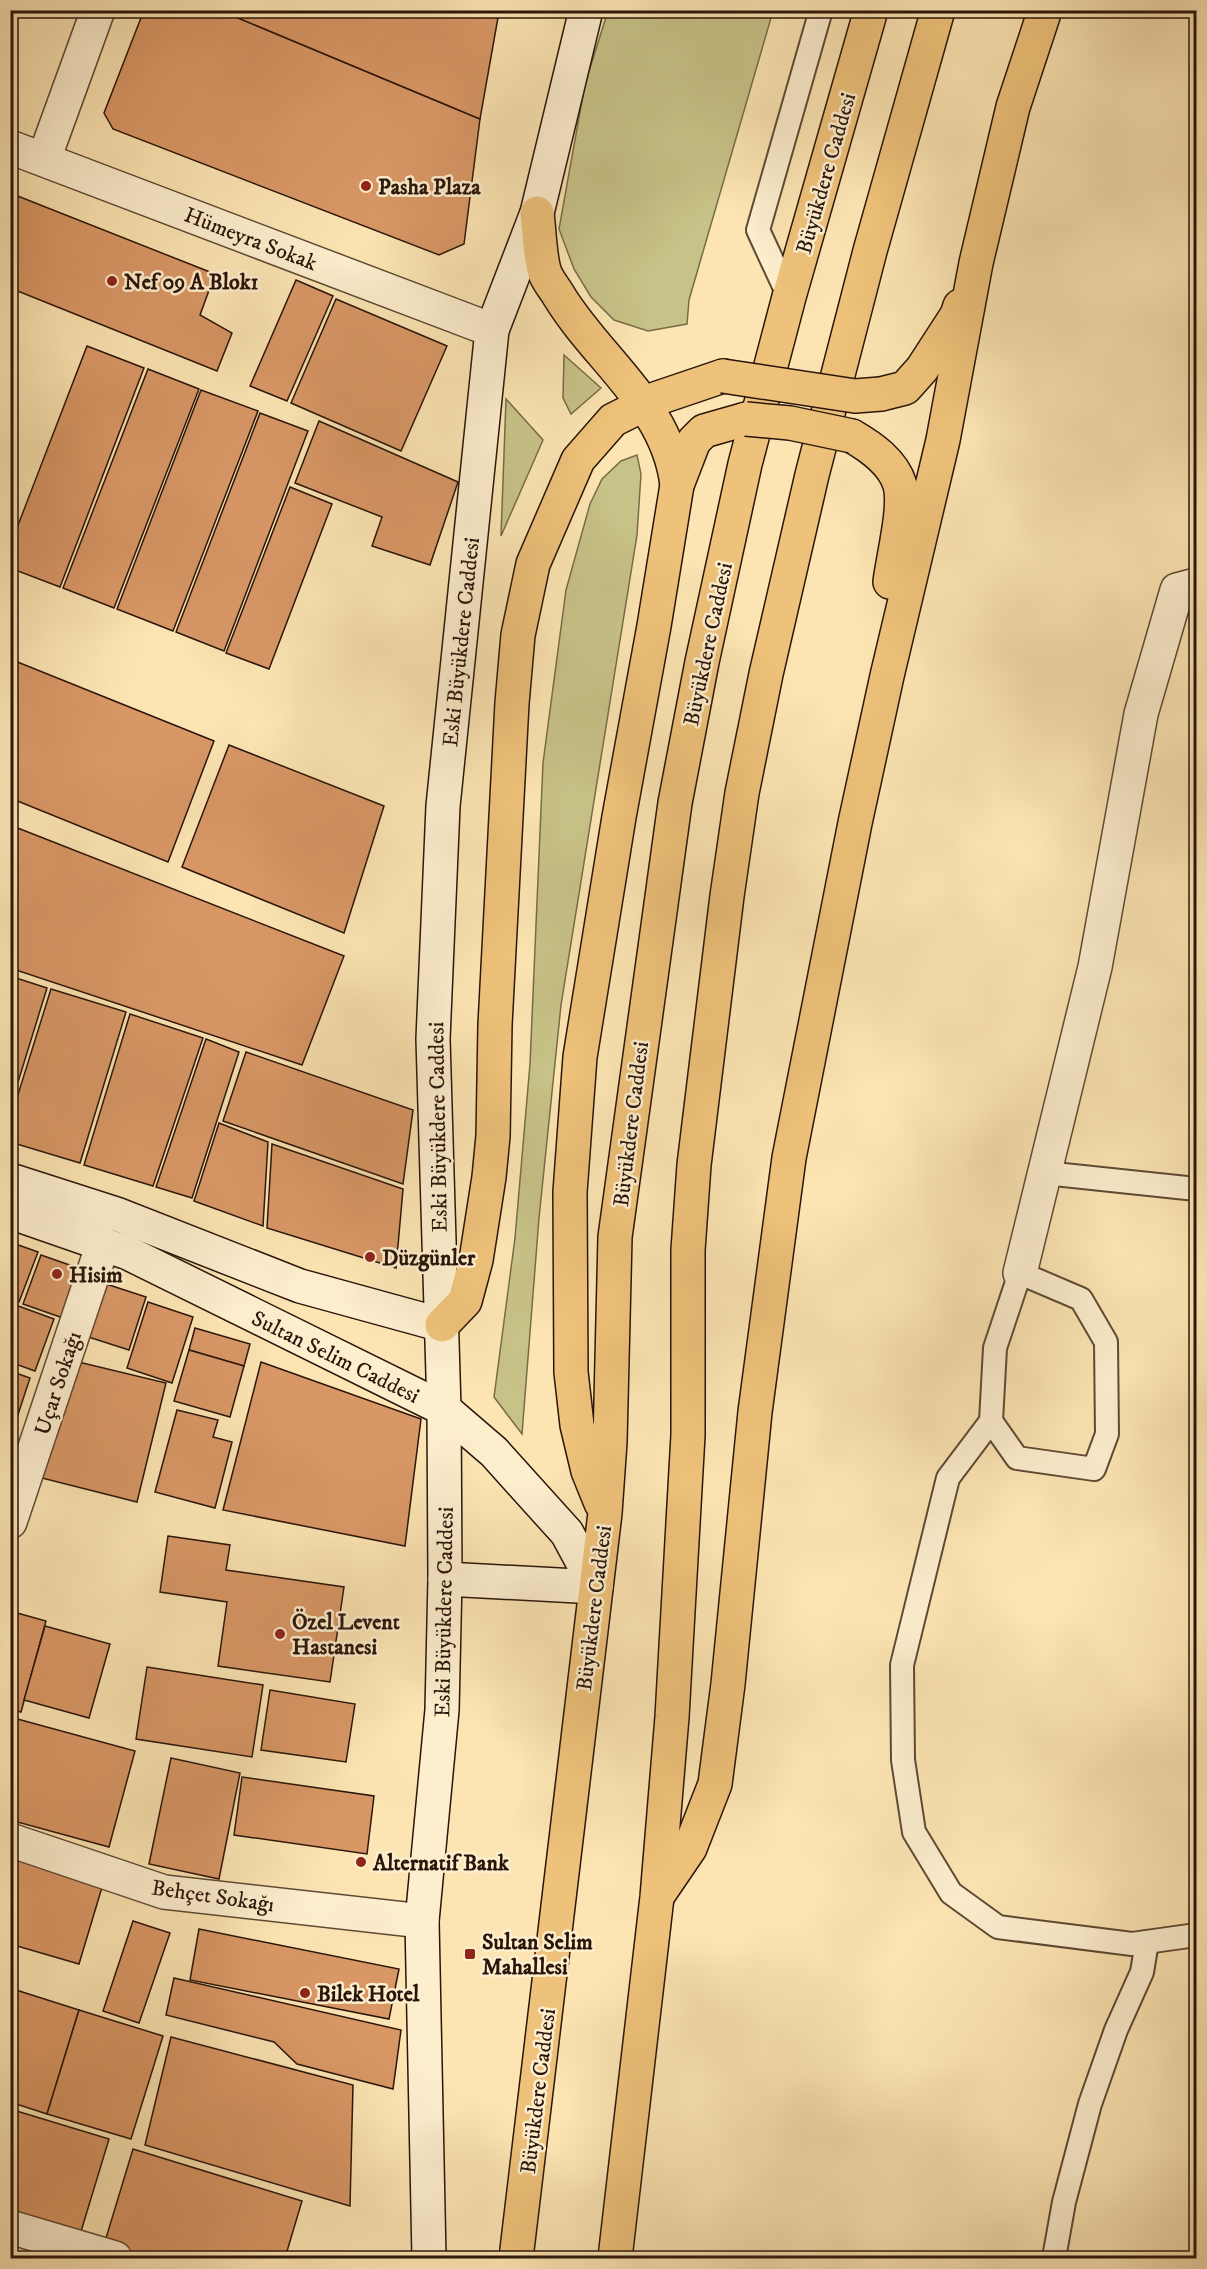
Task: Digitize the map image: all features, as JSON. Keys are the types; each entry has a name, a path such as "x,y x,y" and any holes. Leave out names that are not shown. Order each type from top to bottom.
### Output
{"main road":[{"name":"Büyükdere Caddesi","path":"516,2259 605,1513 610,1442 615,1237 675,803 702,662 745,464 789,297 872,10"},
{"path":"615,2259 657,1897 682,1581 688,1435 688,1250 694,1165 718,961 740,805 766,674 812,475 870,251 938,10"},
{"path":"657,1897 690,1848 715,1784 728,1684 755,1413 789,1158 855,823 887,676 944,440 976,263 1013,107 1045,10"},
{"path":"537,213 544,272 575,322 630,384 661,429 676,474 677,485"},
{"path":"598,349 630,369 666,379 723,376 855,396 881,394 904,388 922,369 957,315 976,263"},
{"path":"442,1325 465,1301 474,1270 492,1146 495,1025 512,703 518,635 533,564 578,460 613,420 655,399 723,376"},
{"path":"605,1513 588,1471 577,1425 571,1372 569,1282 571,1181 580,1057 677,485 694,441 704,431 746,419 790,423 852,436 872,447 887,463 900,485 901,513 890,586 895,628 887,676"}],"street":[{"path":"44,159 98,10"},
{"name":"Eski Büyükdere Caddesi","path":"429,2259 422,1921 442,1710 445,1580 444,1409 433,1040 443,806 492,330 537,213 586,10"},
{"name":"Hümeyra Sokak","path":"10,147 492,330"},
{"path":"1020,1273 1095,967 1141,714 1177,590 1197,585"},
{"name":"Sultan Selim Caddesi","path":"10,1180 119,1215 300,1286 442,1325"},
{"name":"Sultan Selim Caddesi","path":"10,1212 128,1253 444,1409 494,1452 567,1533 596,1587"},
{"name":"Uçar Sokağı","path":"12,1512 103,1244"},
{"path":"445,1580 596,1587"},
{"name":"Behçet Sokağı","path":"10,1840 164,1892 422,1921"},
{"path":"10,2227 115,2259"}],"lane":[{"path":"789,297 758,230 821,10"},
{"path":"1045,1173 1197,1190"},
{"path":"991,1421 1017,1458 1094,1469 1107,1434 1106,1342 1081,1299 1020,1273 995,1348 991,1421 948,1478 902,1665 903,1760 914,1832 951,1893 998,1927 1132,1944 1197,1935"},
{"path":"1054,2259 1064,2202 1090,2104 1116,2030 1142,1972 1147,1941"}],"shaded area":[{"path":"608,11 773,11 689,300 687,324 648,331 614,320 591,297 574,269 559,229 585,84"},
{"path":"564,355 601,388 571,414 563,398"},
{"path":"506,399 543,440 501,536"},
{"path":"637,455 641,474 637,535 561,1005 539,1218 522,1434 494,1397 515,1238 530,1064 543,763 566,590 590,504 602,479 621,461"}],"building":[{"name":"Pasha Plaza","path":"144,10 219,10 480,119 464,244 439,255 113,129 104,113"},
{"path":"219,10 495,10 499,12 480,119"},
{"name":"Nef 09 A Blok1","path":"10,193 215,274 200,315 232,333 217,371 10,288"},
{"path":"296,280 333,296 287,401 250,386"},
{"path":"336,299 447,346 401,451 291,403"},
{"path":"87,346 144,368 60,587 10,568 10,546"},
{"path":"148,369 199,389 114,608 63,588"},
{"path":"201,390 258,411 173,631 117,609"},
{"path":"260,413 308,431 224,651 176,632"},
{"path":"319,421 458,482 430,565 372,546 382,517 295,483"},
{"path":"290,487 332,504 269,669 226,653"},
{"path":"10,659 214,741 168,862 10,798"},
{"path":"229,745 384,806 344,933 182,867"},
{"path":"10,825 344,956 302,1065 10,968"},
{"path":"10,976 47,988 10,1108"},
{"path":"51,989 126,1012 80,1163 10,1142 10,1120"},
{"path":"130,1014 203,1038 153,1186 84,1165"},
{"path":"206,1039 239,1052 192,1198 156,1187"},
{"path":"246,1052 413,1110 403,1184 223,1121"},
{"path":"219,1123 268,1142 263,1226 194,1201"},
{"path":"272,1144 403,1189 396,1268 267,1228"},
{"path":"10,1242 38,1252 19,1302 10,1298"},
{"path":"41,1255 81,1269 63,1318 23,1304"},
{"path":"94,1280 146,1297 129,1350 76,1333"},
{"path":"148,1302 193,1317 172,1383 127,1368"},
{"path":"10,1303 54,1319 35,1371 10,1362"},
{"path":"195,1328 250,1344 244,1366 189,1350"},
{"path":"189,1350 244,1366 230,1417 174,1401"},
{"path":"66,1359 166,1383 137,1502 38,1477"},
{"path":"261,1362 421,1419 405,1546 223,1510"},
{"path":"10,1371 30,1378 10,1439"},
{"path":"177,1410 218,1420 213,1437 232,1442 215,1508 155,1492"},
{"name":"Özel Levent Hastanesi","path":"168,1536 230,1545 226,1570 344,1587 330,1682 218,1666 227,1602 160,1592"},
{"path":"10,1611 46,1621 21,1712 10,1709"},
{"path":"45,1626 110,1644 89,1718 24,1700"},
{"path":"147,1667 263,1685 252,1757 136,1739"},
{"path":"270,1690 355,1704 346,1762 261,1750"},
{"path":"10,1717 135,1751 109,1847 10,1820"},
{"path":"171,1758 240,1773 219,1879 149,1864"},
{"path":"242,1777 374,1796 367,1854 234,1835"},
{"path":"10,1857 103,1884 79,1964 10,1944"},
{"path":"133,1921 170,1933 139,2023 103,2011"},
{"path":"199,1929 399,1969 389,2019 190,1980"},
{"path":"174,1978 401,2030 393,2089 297,2064 274,2042 166,2015"},
{"path":"13,1989 79,2010 47,2114 10,2102 10,1997"},
{"path":"79,2010 163,2036 131,2139 47,2114"},
{"path":"171,2037 353,2085 350,2206 145,2145"},
{"path":"10,2109 109,2139 79,2238 10,2217"},
{"path":"133,2149 302,2201 285,2258 136,2258 103,2248"}],"place":[{"name":"Pasha Plaza","path":"366,186"},
{"name":"Nef 09 A Blok1","path":"112,281"},
{"name":"Düzgünler","path":"370,1257"},
{"name":"Hisim","path":"57,1274"},
{"name":"Özel Levent Hastanesi","path":"280,1634"},
{"name":"Alternatif Bank","path":"361,1862"},
{"name":"Sultan Selim Mahallesi","path":"470,1954"},
{"name":"Bilek Hotel","path":"305,1993"}]}
